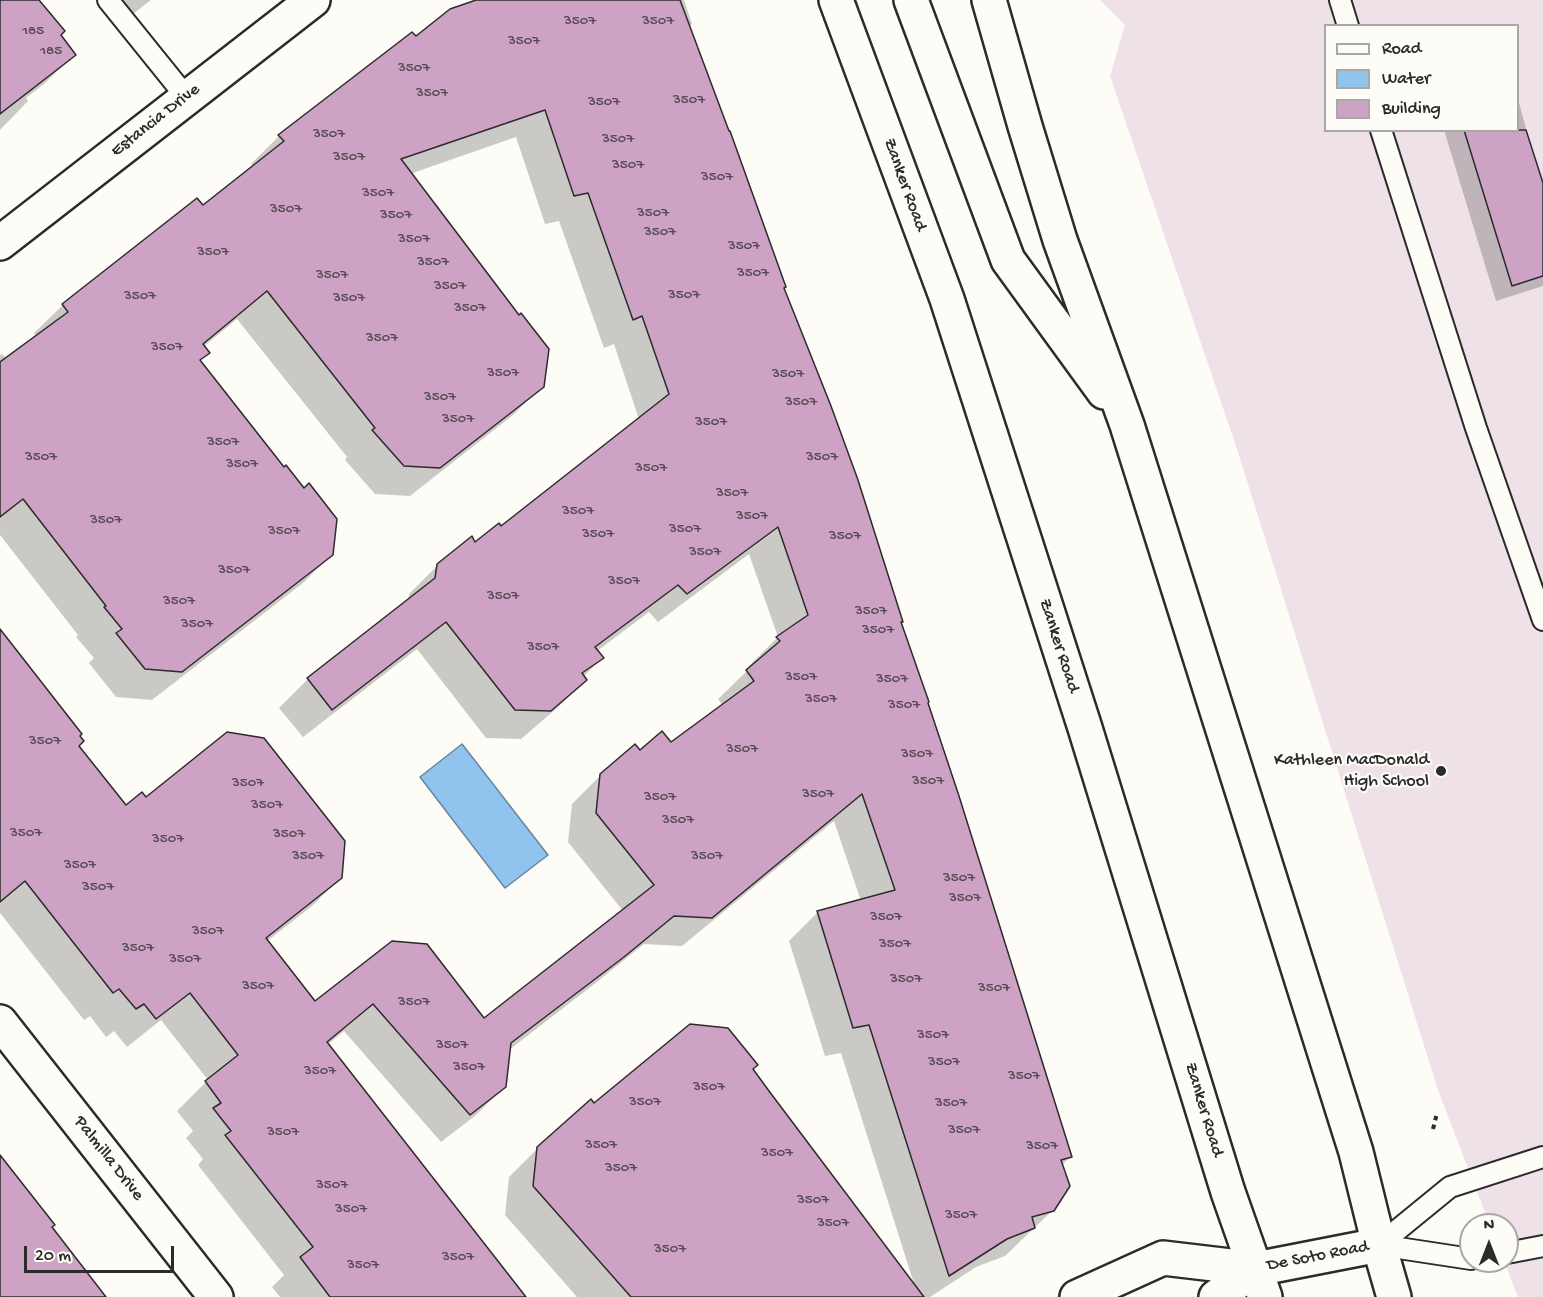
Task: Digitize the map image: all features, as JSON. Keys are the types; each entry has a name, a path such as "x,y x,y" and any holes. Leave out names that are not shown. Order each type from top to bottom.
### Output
{"main road":[{"name":"Estancia Drive","path":"0,243 313,0"},
{"name":"Zanker Road","path":"836,0 947,299 1085,728 1228,1192 1261,1283"},
{"path":"911,0 1008,260 1127,425"},
{"path":"989,0 1024,126 1060,240 1127,425 1352,1141 1394,1297"},
{"name":"Palmilla Drive","path":"0,1022 216,1297"},
{"name":"De Soto Road","path":"1261,1283 1379,1245"},
{"path":"1077,1297 1163,1258 1261,1283"},
{"path":"1216,1297 1261,1283"}],"lane":[{"path":"108,0 187,98"},
{"path":"1340,0 1347,24"},
{"path":"1382,132 1476,428 1543,620"},
{"path":"1379,1245 1450,1187 1543,1157"},
{"path":"1379,1245 1459,1257"},
{"path":"1519,1250 1543,1246"}],"path":[{"path":"1433,1129 1437,1113"}],"shaded area":[{"name":"Kathleen MacDonald High School","path":"1100,0 1543,0 1543,1297 1518,1297 1509,1273 1519,1273 1519,1213 1485,1213 1439,1093 1237,449 1110,76 1125,25"}],"water":[{"path":"462,744 548,855 505,888 420,777"}],"building":[{"path":"0,0 39,0 65,31 61,35 76,55 0,114"},
{"path":"476,0 680,0 730,131 786,287 784,288 858,480 1072,1157 1061,1160 1070,1186 1054,1211 1032,1217 1035,1228 1007,1239 949,1276 869,1025 853,1028 817,911 895,890 862,794 712,918 674,916 511,1043 506,1087 470,1115 373,1004 327,1042 526,1297 330,1297 300,1257 313,1247 225,1135 231,1131 213,1108 221,1103 205,1081 238,1055 190,993 156,1019 144,1004 136,1009 119,989 113,993 25,881 0,902 0,629 82,734 80,736 84,741 79,746 126,805 142,792 146,797 227,732 264,738 345,841 342,878 266,938 315,1001 392,941 427,944 484,1018 654,885 596,813 600,774 635,744 640,750 662,731 671,742 754,681 746,670 780,641 776,637 808,615 778,527 687,594 678,585 595,647 604,658 582,673 587,680 551,711 515,710 446,622 332,710 307,678 435,578 437,564 472,536 475,542 499,523 501,526 669,394 642,316 633,320 588,193 574,196 545,110 401,159 519,315 521,313 549,349 544,387 440,468 404,466 372,430 375,428 267,291 203,344 210,353 200,360 284,467 286,465 304,488 309,483 337,519 333,555 182,672 145,669 116,633 122,629 104,607 106,606 23,499 0,517 0,362 68,312 62,304 197,198 203,205 284,141 278,135 412,32 416,36 450,9"},
{"path":"1526,130 1543,183 1543,276 1512,286 1465,132"},
{"path":"690,1024 728,1028 758,1065 753,1069 769,1091 924,1297 631,1297 533,1186 537,1147 591,1099 594,1103"},
{"path":"0,1155 55,1225 52,1227 106,1297 0,1297"}],"place":[{"name":"Kathleen MacDonald High School","path":"1441,771"}]}
